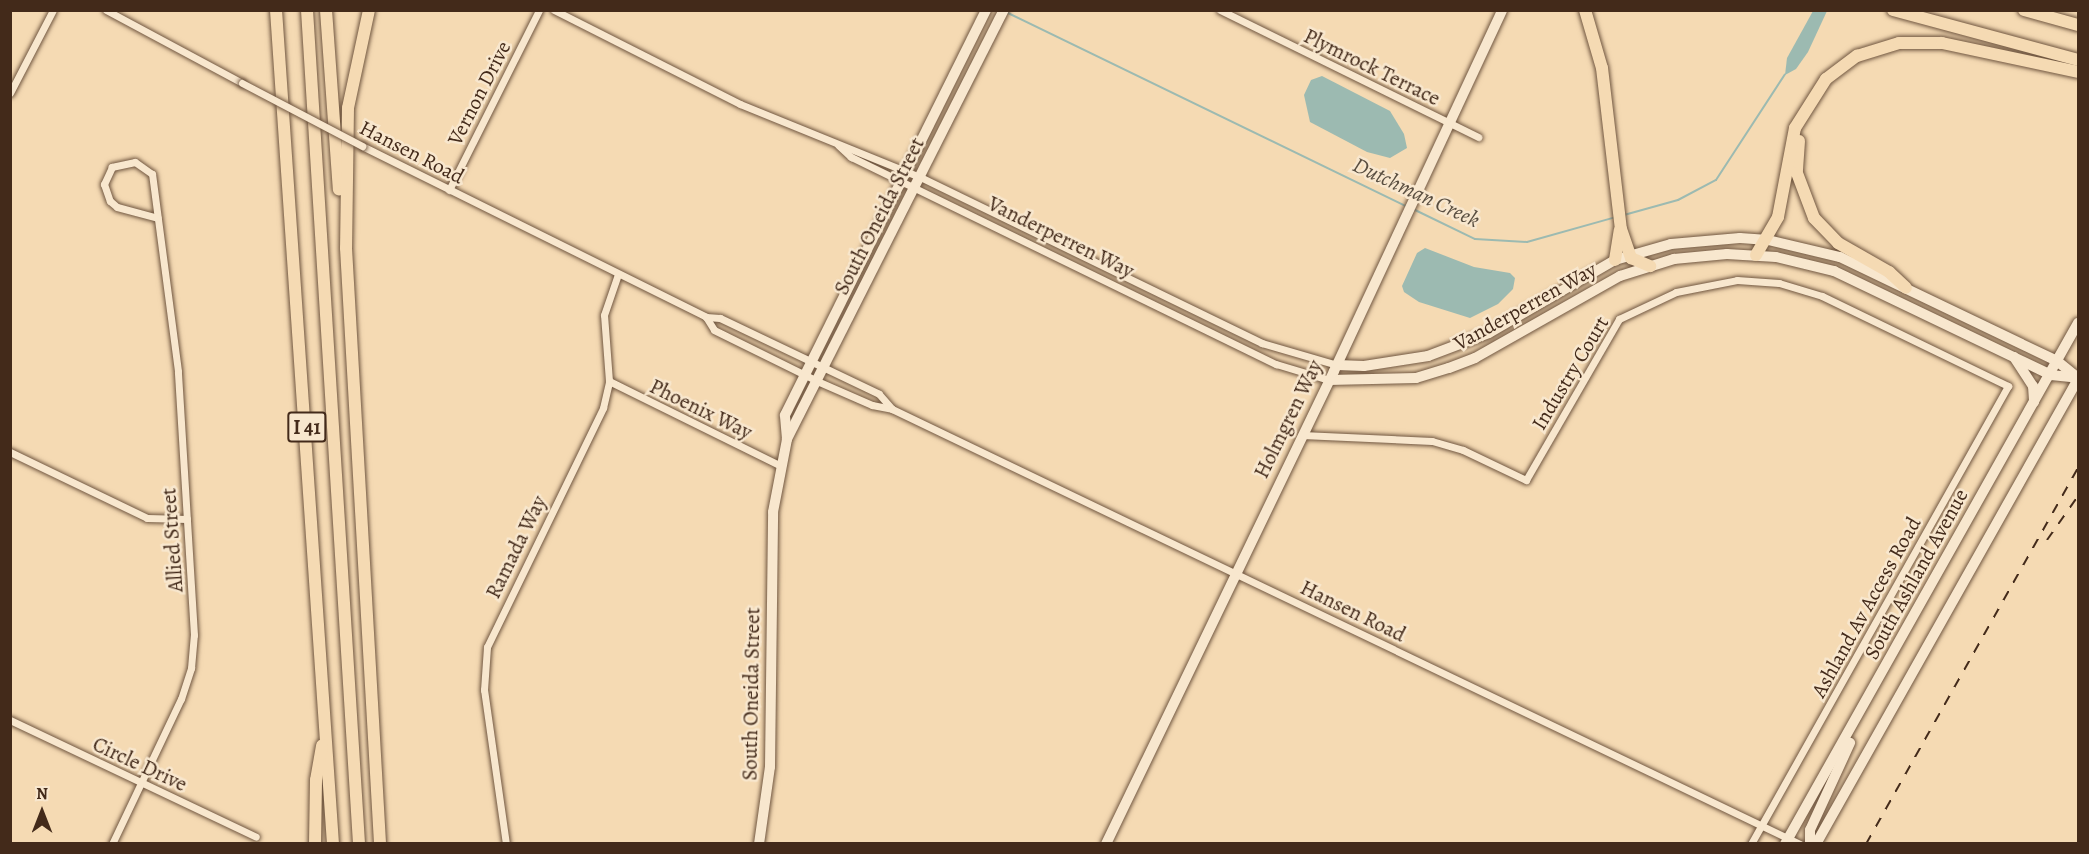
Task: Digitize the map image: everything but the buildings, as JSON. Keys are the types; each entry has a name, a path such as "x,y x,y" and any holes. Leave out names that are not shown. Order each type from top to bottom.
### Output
{"highway":[{"name":"I 41","path":"275,10 333,843"},
{"name":"I 41","path":"307,10 359,843"},
{"path":"326,10 346,248 380,843"},
{"path":"346,248 348,108 369,10"},
{"path":"1585,10 1602,68 1619,194 1621,228 1615,260"},
{"path":"1893,10 2079,60"},
{"path":"2024,10 2079,25"},
{"path":"1756,255 1768,240 1778,217 1793,138 1802,116 1826,79 1857,56 1899,43 1981,49 2079,72"},
{"path":"1802,116 1797,173 1814,218 1838,243 1889,272 1906,288"},
{"path":"1621,228 1630,255 1650,266"},
{"path":"315,843 317,772 326,733"},
{"path":"376,760 382,776 387,843"}],"street":[{"path":"10,93 53,10"},
{"name":"Hansen Road","path":"106,10 362,146 618,274 706,317 720,318 879,393 892,409"},
{"name":"Vernon Drive","path":"449,190 539,10"},
{"name":"Vanderperren Way","path":"554,10 740,104 837,144 855,148 904,176 1276,364 1329,380 1416,378 1449,368 1475,358 1620,276 1650,266 1701,255 1756,255 1808,264 1865,283 2050,375 2079,378"},
{"name":"South Oneida Street","path":"787,439 785,416 804,375 986,10"},
{"name":"Plymrock Terrace","path":"1220,10 1478,137"},
{"name":"Holmgren Way","path":"1106,843 1337,364 1502,10"},
{"name":"South Oneida Street","path":"759,843 770,766 773,512 779,465 787,439 1002,14"},
{"name":"Vanderperren Way","path":"837,144 850,157 904,176 1262,343 1337,364 1384,364 1466,344 1615,260 1630,255 1695,240 1768,240 1840,258 2057,361 2079,378"},
{"name":"Allied Street","path":"112,843 181,699 191,668 194,635 178,371 158,218 152,174 147,166 135,162 112,167 104,184 110,201 117,207 158,218"},
{"name":"Ramada Way","path":"506,843 484,690 487,646 598,421 609,381 604,315 618,274"},
{"name":"Industry Court","path":"1302,435 1440,443 1526,480 1619,320 1676,292 1737,280 1779,283 1822,296 2008,386"},
{"name":"Hansen Road","path":"706,317 714,330 804,375 872,405 892,409 1762,825 1788,841 1800,843"},
{"name":"South Ashland Avenue","path":"1788,841 2079,323"},
{"path":"2014,357 2030,379 2034,403"},
{"path":"1816,843 2079,378"},
{"name":"Phoenix Way","path":"609,381 779,465"},
{"name":"Ashland Av Access Road","path":"1751,843 2008,386"},
{"path":"10,452 147,518 187,519"},
{"path":"1810,843 1810,830 1866,703"},
{"name":"Circle Drive","path":"10,720 256,837"}],"water":[{"path":"1813,11 1827,11 1808,52 1796,69 1785,75 1787,58"},
{"path":"1322,76 1390,111 1404,134 1407,148 1390,158 1367,152 1310,122 1304,95 1311,80"},
{"path":"1425,248 1474,267 1510,273 1515,278 1513,289 1498,304 1470,318 1419,302 1404,292 1402,286 1417,253"}],"waterway":[{"name":"Dutchman Creek","path":"1008,13 1407,207"},
{"name":"Dutchman Creek","path":"1624,215 1678,200 1716,180 1785,74"},
{"name":"Dutchman Creek","path":"1413,209 1475,239 1527,242 1616,217"}],"railway":[{"path":"1866,844 2078,468"},
{"path":"2047,540 2078,496"}]}
